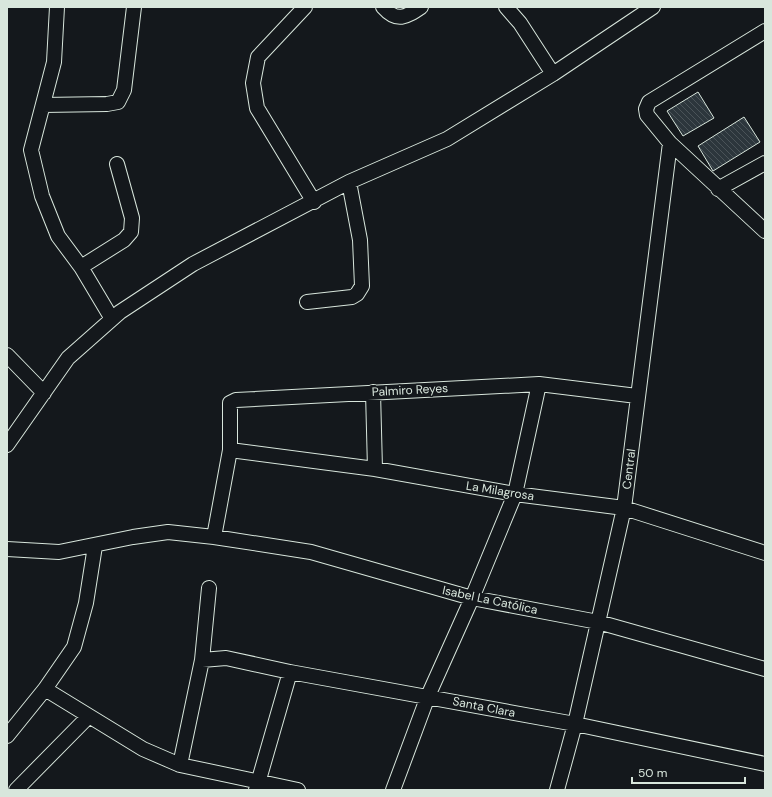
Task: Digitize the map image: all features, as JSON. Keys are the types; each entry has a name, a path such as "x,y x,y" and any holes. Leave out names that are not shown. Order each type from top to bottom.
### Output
{"street":[{"path":"57,7 54,62 31,150 42,196 58,236 81,267 112,319"},
{"path":"43,105 106,104 118,102 124,90 134,7"},
{"path":"305,7 258,57 253,83 257,108 314,202"},
{"path":"383,7 396,17 406,17 420,7"},
{"path":"506,7 520,23 553,74"},
{"path":"7,445 68,358 112,319 193,264 314,202 349,182 447,139 553,74 653,7"},
{"path":"765,32 649,102 646,108 647,114 670,143 718,190 765,231"},
{"name":"Central","path":"557,790 575,724 624,508 670,143"},
{"path":"718,190 765,163"},
{"path":"81,267 124,240 131,232 132,218 117,164"},
{"path":"307,302 352,297 357,294 362,286 360,240 349,182"},
{"path":"7,355 44,393"},
{"path":"393,790 428,696 472,598 515,494 539,384"},
{"name":"Palmiro Reyes","path":"230,450 230,403 236,400 301,398 373,392 539,384 637,396"},
{"path":"373,392 375,469"},
{"path":"214,537 230,450"},
{"name":"La Milagrosa","path":"230,450 375,469 515,494 624,508 765,553"},
{"name":"Isabel La Católica","path":"7,548 59,552 133,537 168,532 214,537 311,552 472,598 598,622 765,669"},
{"path":"7,736 45,690 74,646 86,603 94,546"},
{"path":"180,765 202,660 209,588"},
{"name":"Santa Clara","path":"202,660 226,658 290,672 575,724 765,764"},
{"path":"257,786 290,672"},
{"path":"45,690 143,749 180,765 257,786 298,790"},
{"path":"16,790 88,717"}],"building":[{"path":"698,92 714,118 683,136 667,111"},
{"path":"744,117 760,142 713,171 698,146"}]}
